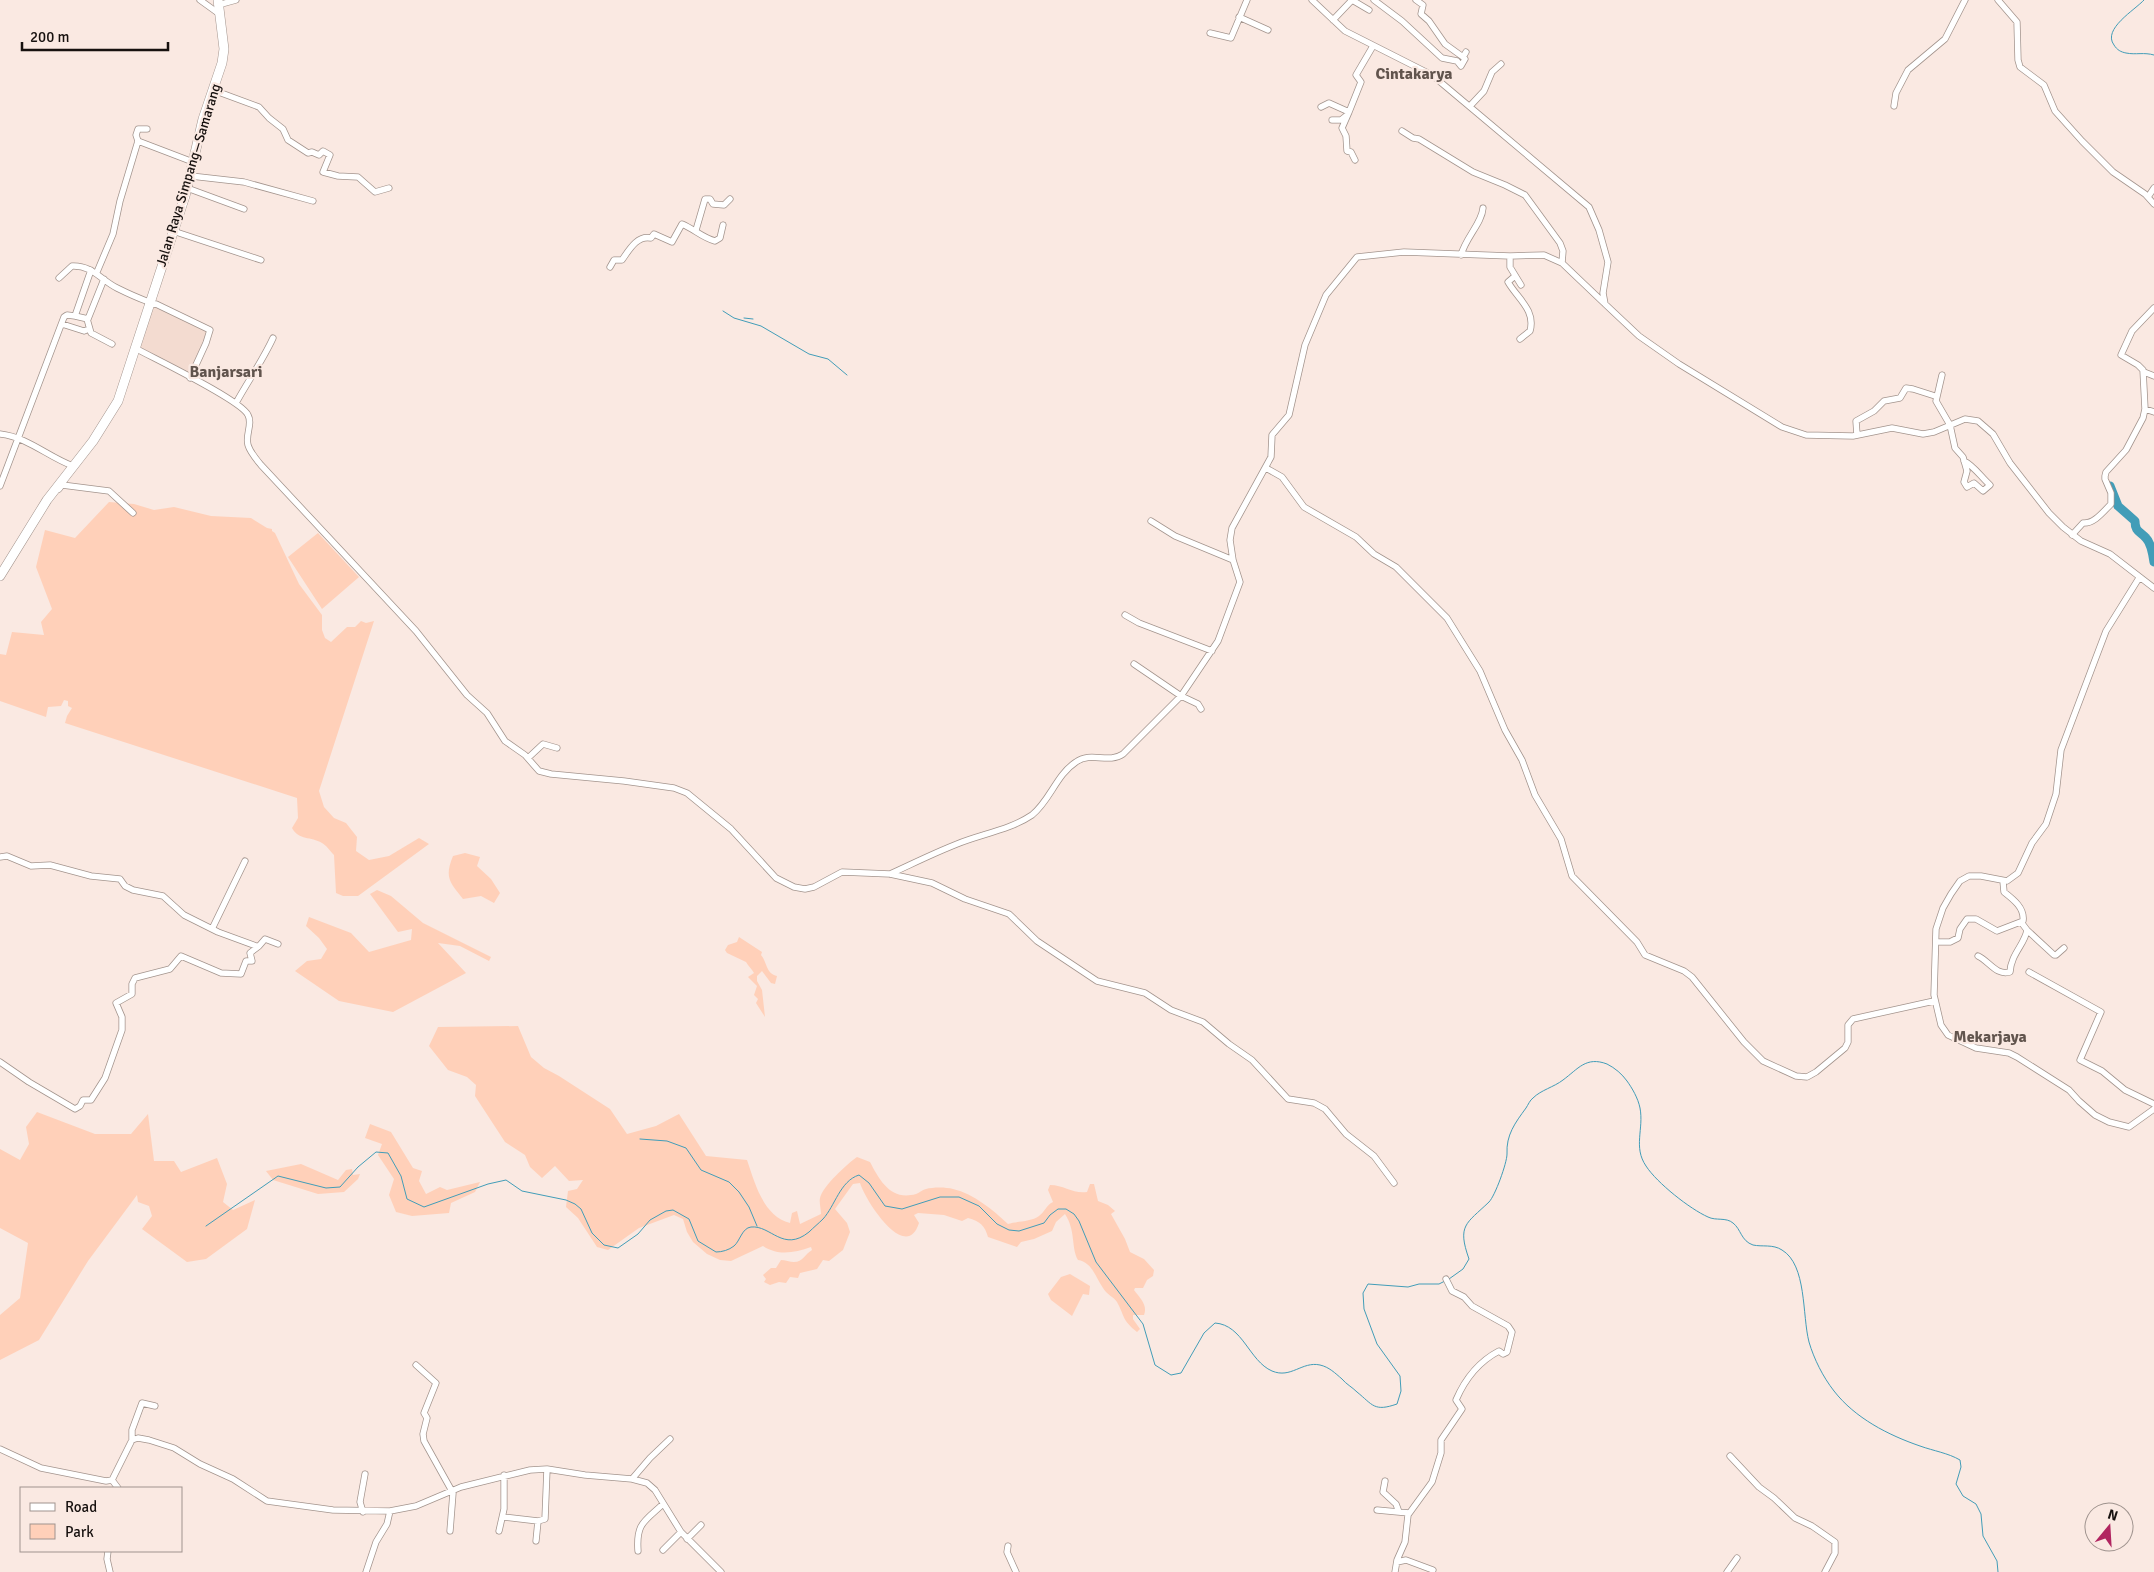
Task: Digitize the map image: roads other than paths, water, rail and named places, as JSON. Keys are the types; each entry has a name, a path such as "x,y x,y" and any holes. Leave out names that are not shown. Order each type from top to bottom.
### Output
{"main road":[{"name":"Jalan Raya Simpang—Samarang","path":"53,492 93,441 116,406 191,176 203,119 224,56 218,6"},
{"path":"0,576 53,492"}],"street":[{"path":"200,0 218,6 236,0"},
{"path":"1210,32 1230,39 1247,0"},
{"path":"1312,0 1345,31 1432,75 1470,106 1497,132 1590,207 1608,262 1603,293 1605,304"},
{"path":"1333,20 1352,0 1369,10"},
{"path":"1374,0 1402,21 1442,58 1457,61 1462,66 1465,59 1464,55 1445,44 1429,21 1421,14 1423,5 1416,0"},
{"path":"1894,106 1896,93 1908,70 1944,39 1965,0"},
{"path":"1998,0 2017,22 2018,60 2020,67 2044,85 2055,111 2082,141 2113,172 2148,197 2154,204"},
{"path":"1239,17 1268,30"},
{"path":"1354,160 1351,152 1347,151 1346,136 1342,128 1361,82 1356,75 1372,46"},
{"path":"1470,106 1484,90 1492,72 1502,64"},
{"path":"213,90 259,107 283,129 288,140 308,153 312,152 319,155 323,151 330,155 323,172 338,176 358,177 375,192 389,188"},
{"path":"1321,107 1328,103 1349,113"},
{"path":"1332,120 1342,120 1349,113"},
{"path":"74,316 112,237 138,141 136,135 138,129 147,129"},
{"path":"1402,131 1474,172 1525,196 1560,243 1563,251 1562,263"},
{"path":"138,141 193,162"},
{"path":"191,176 244,182 313,201"},
{"path":"187,188 244,209"},
{"path":"2148,197 2154,188"},
{"path":"696,230 705,199 710,199 713,204 725,204 730,199"},
{"path":"1461,255 1464,244 1481,218 1483,208"},
{"path":"610,268 614,260 622,260 632,246 643,238 650,238 654,234 672,242 681,224 696,230 706,238 714,241 720,238 724,225"},
{"path":"173,231 260,260"},
{"path":"890,874 956,844 1029,816 1041,806 1056,783 1076,762 1092,757 1110,759 1119,756 1181,696 1221,635 1240,582 1232,560 1230,540 1232,528 1266,468 1272,454 1272,435 1289,416 1306,344 1326,296 1354,260 1367,255 1404,252 1461,255 1544,255 1562,263 1639,336 1720,390 1782,427 1806,435 1828,437 1857,435 1892,428 1923,434 1968,418 1985,426 1993,434 2010,463 2049,513 2072,535 2110,554 2154,588"},
{"path":"1510,256 1510,267 1521,285"},
{"path":"59,278 73,266 94,271 116,288 149,304 156,304 210,330 206,344 190,378"},
{"path":"1515,276 1509,281 1509,285 1525,304 1531,319 1532,328 1520,339"},
{"path":"104,279 87,319 91,333 112,344"},
{"path":"2072,535 2083,523 2094,521 2111,504 2111,493 2104,479 2106,472 2128,446 2140,428 2145,409 2143,395 2144,372 2142,367 2122,356 2121,353 2135,327 2154,308"},
{"path":"0,486 65,315 87,319"},
{"path":"62,324 84,331 89,329"},
{"path":"236,403 259,368 262,358 271,345 273,338"},
{"path":"135,348 236,403 248,414 250,421 247,444 261,464 416,631 471,700 483,708 505,742 528,758 535,768 544,773 624,781 674,788 687,793 731,828 776,878 794,887 805,889 814,887 842,872 890,874 932,883 965,899 1009,914 1042,945 1096,980 1145,993 1171,1010 1203,1022 1252,1060 1288,1099 1314,1103 1325,1109 1346,1134 1374,1156 1394,1183"},
{"path":"2144,372 2154,376"},
{"path":"1942,375 1935,396 1936,401 1950,425 1955,448 1964,461 1967,471 1964,482 1967,487 1974,483 1983,491 1990,485 1976,472 1971,464 1964,461"},
{"path":"1857,435 1856,421 1859,418 1874,411 1884,401 1900,398 1906,388 1913,388 1935,396"},
{"path":"2145,409 2154,412"},
{"path":"0,434 27,441 54,458 73,466"},
{"path":"1266,468 1282,477 1304,507 1356,537 1374,554 1396,567 1447,618 1480,671 1505,730 1522,760 1535,794 1560,839 1572,876 1637,942 1647,956 1687,973 1763,1061 1775,1068 1801,1077 1807,1077 1822,1069 1845,1048 1848,1042 1848,1025 1853,1019 1934,1001"},
{"path":"53,492 57,492 62,485 106,490 115,494 133,513"},
{"path":"1151,521 1175,536 1232,560"},
{"path":"2139,578 2106,632 2061,750 2056,794 2046,824 2032,843 2018,873 2010,880 1975,876 1960,881 1943,908 1936,929 1934,1001 1941,1025 1948,1035 1976,1048 2008,1053 2017,1057 2069,1090 2086,1108 2102,1119 2129,1127 2154,1109"},
{"path":"1125,615 1139,623 1212,651"},
{"path":"1134,664 1181,696 1198,704 1201,710"},
{"path":"528,758 543,744 557,748"},
{"path":"0,857 8,856 31,866 50,865 91,876 120,879 125,886 133,890 163,896 184,915 212,929 259,946"},
{"path":"212,929 245,861"},
{"path":"2004,880 2004,892 2019,906 2023,915 2021,922"},
{"path":"1937,942 1950,942 1958,938 1960,929 1967,919 1976,919 1997,931 2021,922"},
{"path":"2021,922 2054,955 2064,948"},
{"path":"1978,956 1998,971 2008,973 2027,930"},
{"path":"0,1062 75,1109 83,1100 90,1100 105,1078 123,1028 122,1017 116,1003 132,994 132,984 135,978 170,969 181,956 221,973 242,974 246,961 252,961 251,952 265,939 278,944"},
{"path":"2029,972 2100,1012 2080,1060 2102,1071 2125,1090 2154,1104"},
{"path":"1395,1572 1403,1547 1405,1527 1409,1513 1433,1480 1441,1453 1441,1440 1462,1409 1456,1400 1466,1379 1496,1352 1506,1353 1512,1332 1508,1326 1472,1306 1448,1286 1446,1279"},
{"path":"416,1365 436,1383 424,1413 427,1418 423,1437 452,1490 454,1498 450,1531"},
{"path":"112,1480 132,1440 132,1428 142,1404 155,1406"},
{"path":"132,1440 138,1438 149,1440 174,1448 200,1464 233,1479 267,1501 333,1510 390,1511 416,1506 452,1490 504,1475 530,1470 547,1469 585,1476 632,1479 651,1486 681,1532 721,1572"},
{"path":"632,1479 670,1439"},
{"path":"0,1449 41,1468 104,1481 112,1480"},
{"path":"1730,1456 1759,1488 1774,1498 1795,1518 1818,1530 1835,1542 1835,1553 1825,1572"},
{"path":"503,1517 538,1521 546,1519 547,1469"},
{"path":"363,1512 360,1502 365,1474"},
{"path":"499,1531 503,1517 504,1475"},
{"path":"112,1480 117,1487"},
{"path":"1385,1481 1383,1492 1396,1504 1399,1512"},
{"path":"638,1551 637,1535 640,1527 663,1504"},
{"path":"1378,1510 1409,1513"},
{"path":"366,1572 376,1542 387,1523 390,1511"},
{"path":"536,1541 538,1521"},
{"path":"687,1539 700,1525"},
{"path":"662,1550 681,1532"},
{"path":"1008,1546 1007,1552 1016,1572"},
{"path":"108,1552 107,1559 110,1572"},
{"path":"1727,1572 1737,1558"},
{"path":"1398,1561 1406,1560 1433,1570"}],"waterway":[{"path":"2144,0 2121,20 2112,33 2111,39 2115,47 2122,52 2154,55"},
{"path":"723,311 734,318 761,326 809,354 828,359 847,375"},
{"path":"744,318 753,319"},
{"path":"2110,486 2118,506 2135,521 2137,529 2148,540 2154,562"},
{"path":"1449,1279 1463,1269 1469,1259 1464,1239 1466,1226 1474,1215 1489,1202 1494,1193 1505,1164 1510,1135 1531,1100 1583,1065 1593,1062 1607,1064 1623,1076 1636,1097 1641,1116 1640,1152 1651,1173 1674,1195 1692,1208 1711,1218 1727,1220 1733,1223 1749,1243 1779,1248 1790,1257 1800,1279 1811,1348 1826,1380 1842,1401 1884,1431 1908,1442 1960,1460 1961,1467 1956,1484 1963,1496 1976,1504 1981,1514 1983,1536 1997,1561 1998,1572"},
{"path":"640,1139 667,1141 686,1148 701,1170 729,1182 739,1192 749,1207 757,1226"},
{"path":"206,1226 278,1176 326,1188 340,1187 358,1167 376,1152 388,1153 401,1176 407,1199 424,1207 488,1184 506,1180 522,1191 566,1200 575,1204 581,1209 592,1233 604,1245 618,1248 638,1234 650,1220 666,1211 673,1210 689,1219 698,1241 718,1252 728,1250 734,1246 743,1232 751,1227 765,1230 784,1239 800,1238 823,1219 842,1188 852,1178 859,1175 869,1183 885,1206 902,1209 940,1197 959,1197 979,1206 997,1224 1009,1230 1019,1231 1044,1223 1058,1209 1066,1209 1074,1214 1079,1221 1096,1262 1143,1324 1155,1365 1171,1375 1181,1373 1204,1333 1215,1323 1225,1325 1232,1330 1239,1336 1257,1360 1272,1371 1285,1373 1308,1365 1323,1366 1334,1372 1371,1404 1378,1407 1397,1404 1401,1391 1400,1376 1377,1344 1364,1309 1363,1293 1368,1284 1408,1287 1419,1284 1439,1284 1445,1281"}],"district":[{"name":"Cintakarya","path":"1414,73"},
{"name":"Banjarsari","path":"226,371"},
{"name":"Mekarjaya","path":"1990,1036"}]}
